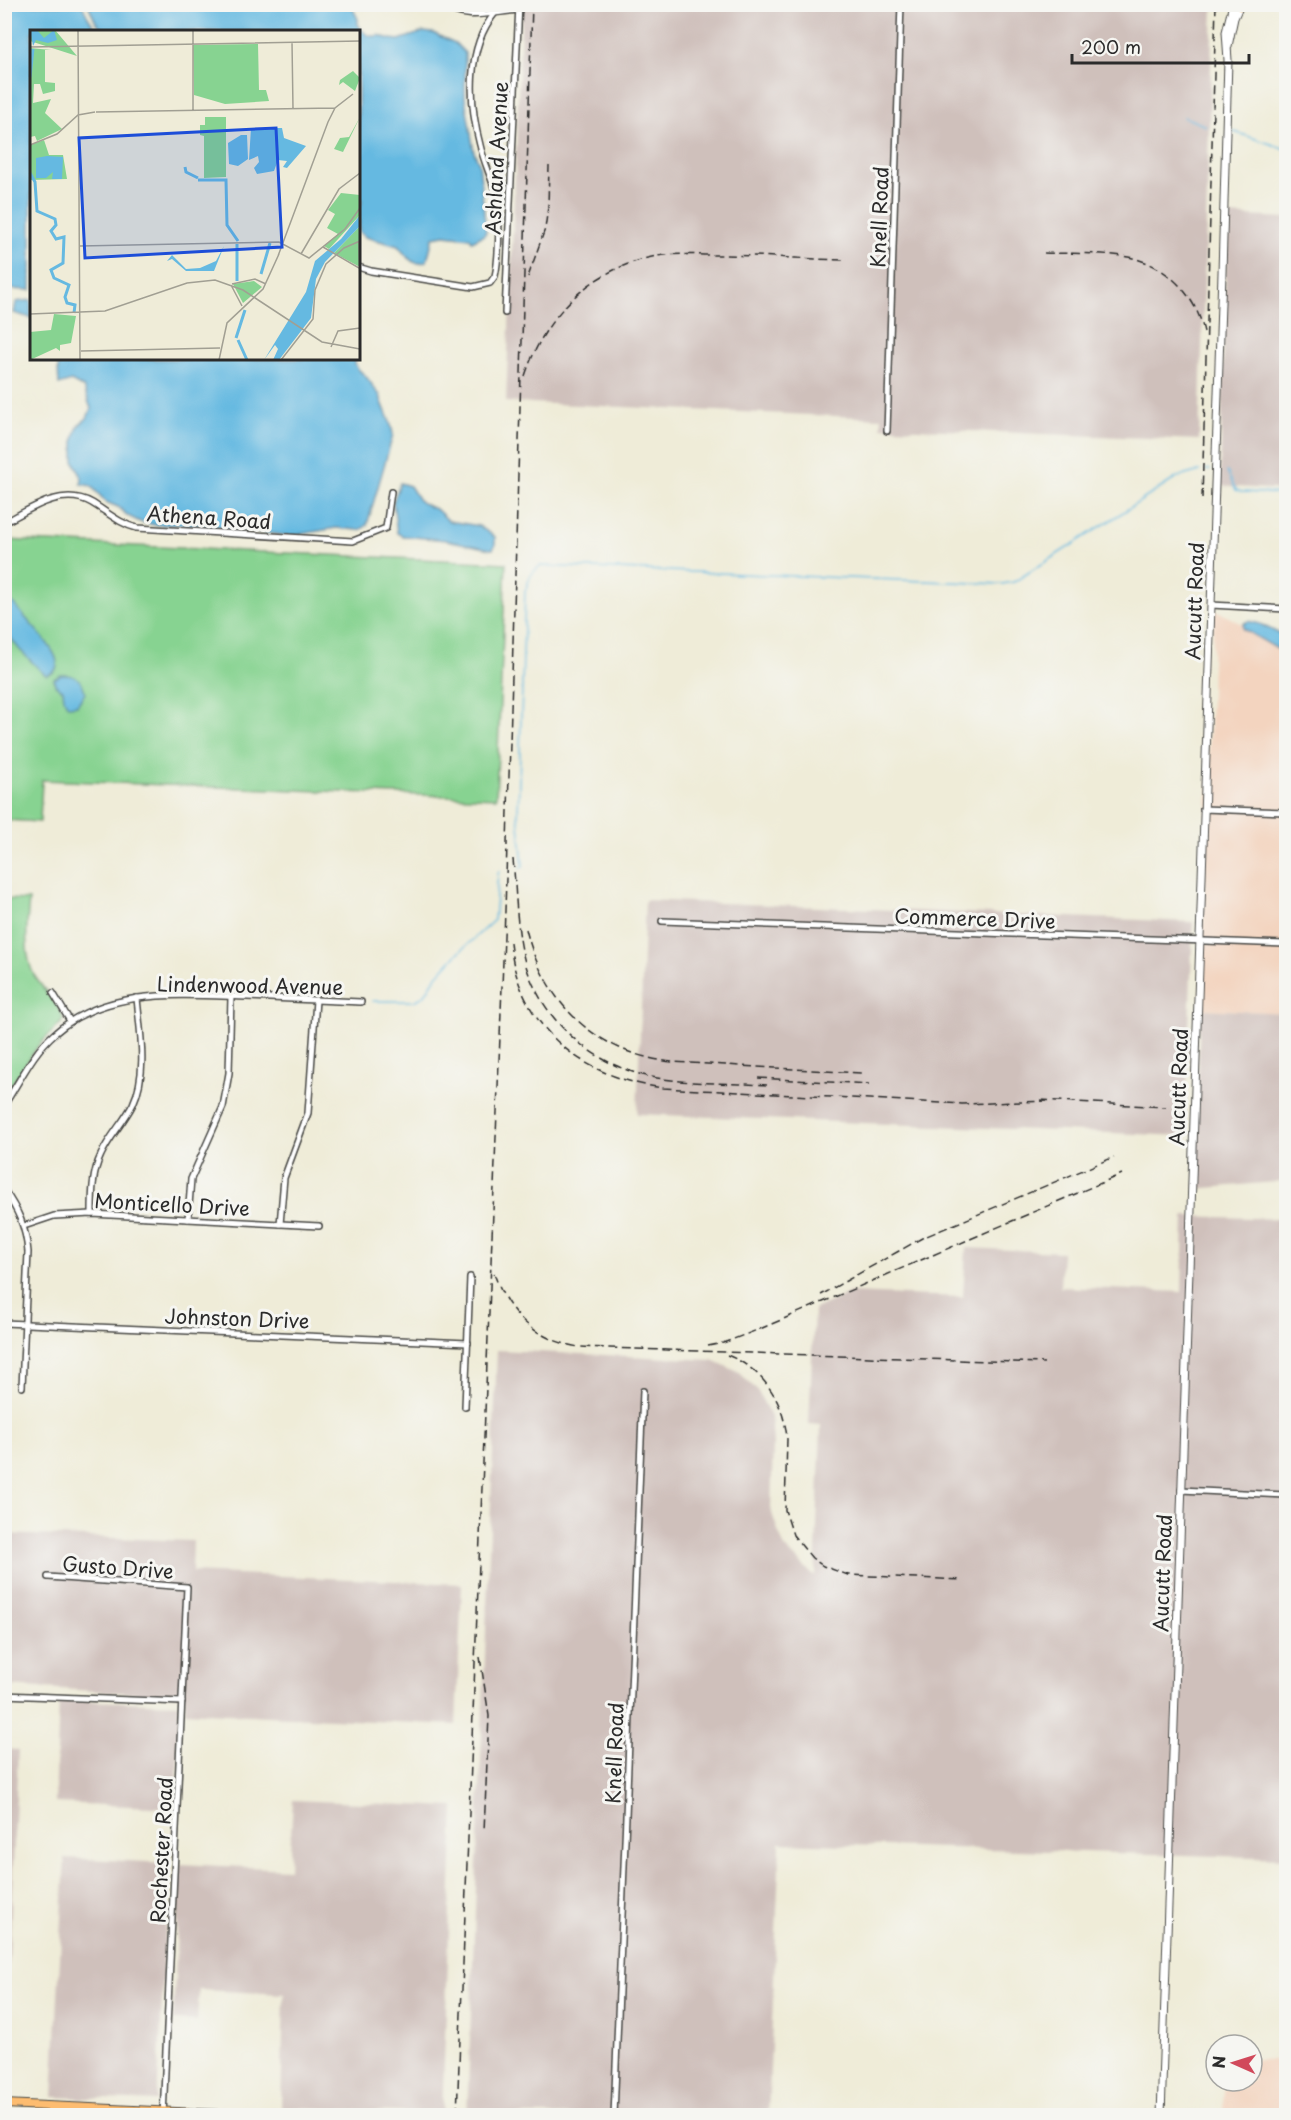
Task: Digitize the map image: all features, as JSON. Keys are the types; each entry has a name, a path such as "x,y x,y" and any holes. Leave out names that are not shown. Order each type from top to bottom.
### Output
{"main road":[{"path":"1273,4 1287,10"},
{"path":"4,2104 163,2113 265,2115"}],"street":[{"path":"442,4 457,14 467,15 519,7"},
{"name":"Knell Road","path":"887,431 901,4"},
{"name":"Aucutt Road","path":"1161,2115 1228,46 1239,5"},
{"name":"Ashland Avenue","path":"505,313 519,7"},
{"path":"360,268 473,288 490,283 495,276 498,205 479,143 472,89 477,44 486,24 495,12"},
{"name":"Athena Road","path":"4,523 26,509 45,501 82,499 137,528 353,541 386,528 391,492"},
{"path":"1211,605 1287,609"},
{"path":"1203,809 1287,812"},
{"name":"Commerce Drive","path":"662,921 1287,944"},
{"path":"52,993 70,1021"},
{"name":"Lindenwood Avenue","path":"4,1105 39,1051 53,1034 70,1021 104,1005 137,998 178,996 361,1002"},
{"path":"188,1219 191,1179 223,1107 228,1073 231,997"},
{"path":"92,1214 92,1189 100,1156 133,1104 141,1076 142,1054 137,998"},
{"path":"280,1224 284,1178 308,1113 316,1000"},
{"path":"4,1190 20,1214 28,1252 22,1387"},
{"name":"Monticello Drive","path":"24,1226 54,1216 92,1214 319,1226"},
{"path":"465,1407 470,1277"},
{"name":"Johnston Drive","path":"4,1323 468,1343"},
{"name":"Knell Road","path":"614,2115 643,1391"},
{"path":"1181,1490 1287,1495"},
{"name":"Gusto Drive","path":"48,1577 186,1587"},
{"name":"Rochester Road","path":"163,2113 186,1587"},
{"path":"4,1695 182,1702"}],"shaded area":[{"path":"522,5 1213,5 1199,440 892,428 881,427 882,418 506,402"},
{"path":"1227,215 1286,218 1286,490 1220,486"},
{"path":"1214,609 1286,648 1286,1013 1200,1009"},
{"path":"645,900 1193,922 1185,1136 637,1114"},
{"path":"1200,1009 1286,1013 1286,1181 1195,1189"},
{"path":"1184,1216 1286,1219 1286,1858 780,1843 768,2115 467,2115 497,1350 713,1360 738,1372 757,1390 771,1417 773,1444 771,1510 778,1531 785,1548 815,1577 821,1425 809,1424 814,1309 851,1293 963,1297 966,1248 1062,1252 1060,1287 1182,1292"},
{"path":"4,1534 193,1541 192,1572 462,1584 456,1725 185,1712 185,1696 5,1686"},
{"path":"59,1700 180,1704 176,1808 55,1803"},
{"path":"4,1749 18,1750 5,2056"},
{"path":"293,1800 454,1807 442,2114 281,2107 284,1994 199,1990 197,2021 173,2020 180,1864 289,1869"},
{"path":"65,1858 169,1863 157,2101 53,2097"},
{"path":"1264,2060 1286,2061 1286,2115 1223,2115 1224,2093 1264,2093"}],"green space":[{"path":"5,540 506,563 496,798 42,780 40,822 5,820"},
{"path":"4,899 29,900 28,958 34,975 58,1007 63,1018 61,1023 38,1046 7,1091 4,1089"}],"water":[{"path":"8,5 82,5 96,30 30,30 30,290 5,289 4,17"},
{"path":"88,5 351,5 358,24 369,36 379,35 399,40 423,32 433,33 455,43 465,53 465,98 474,152 479,163 486,232 472,241 470,238 445,235 433,237 427,261 422,263 410,260 398,246 365,237 360,233 362,200 360,199 360,30 103,30 96,22"},
{"path":"30,300 30,318 14,313 16,302"},
{"path":"60,360 355,360 357,368 380,395 393,435 367,525 357,530 336,528 290,536 194,524 155,525 140,522 128,516 118,507 106,502 91,486 81,484 82,478 74,461 74,439 78,426 87,418 91,409 84,388 71,381 59,385"},
{"path":"400,483 410,486 420,502 437,510 449,521 479,526 495,537 493,549 446,540 403,536 397,533 393,502"},
{"path":"5,595 52,650 57,666 54,671 46,675 42,672 19,649 5,630"},
{"path":"1248,621 1260,624 1286,637 1286,654 1243,629 1243,624"},
{"path":"61,675 70,675 82,684 85,693 77,705 68,706 63,690 55,685 54,679"}],"waterway":[{"path":"1184,117 1206,126"},
{"path":"1232,131 1286,149"},
{"path":"523,865 518,814 525,592 531,574 540,566 1002,584 1014,582 1178,477 1200,471"},
{"path":"1227,472 1236,490 1286,494"},
{"path":"519,868 523,866"},
{"path":"373,1001 414,1001 424,996 436,977 456,955 494,920 500,870"}],"railway":[{"path":"457,2114 505,911 532,4"},
{"path":"1202,499 1216,4"},
{"path":"528,277 545,229 549,166"},
{"path":"1044,253 1118,255 1155,266 1177,283 1186,294 1200,318 1204,332"},
{"path":"525,376 545,333 574,297 612,271 633,262 678,254 844,260"},
{"path":"513,859 520,939 529,974 539,996 553,1017 570,1035 610,1063 633,1072 684,1081 767,1085"},
{"path":"526,929 534,956 560,1001 577,1020 597,1036 620,1048 645,1057 673,1062 861,1073"},
{"path":"510,942 516,972 526,999 541,1023 559,1043 581,1060 606,1073 633,1082 663,1088 962,1104 1047,1101"},
{"path":"758,1078 869,1084"},
{"path":"1040,1100 1166,1107"},
{"path":"821,1295 922,1238 1114,1157"},
{"path":"708,1346 723,1343 760,1329 1122,1174"},
{"path":"494,1273 507,1301 525,1323 549,1338 579,1347 1044,1363"},
{"path":"727,1355 751,1369 761,1378 776,1399 787,1439 785,1510 793,1535 812,1558 823,1566 848,1575 963,1580"},
{"path":"480,1657 489,1716 484,1831"}]}
